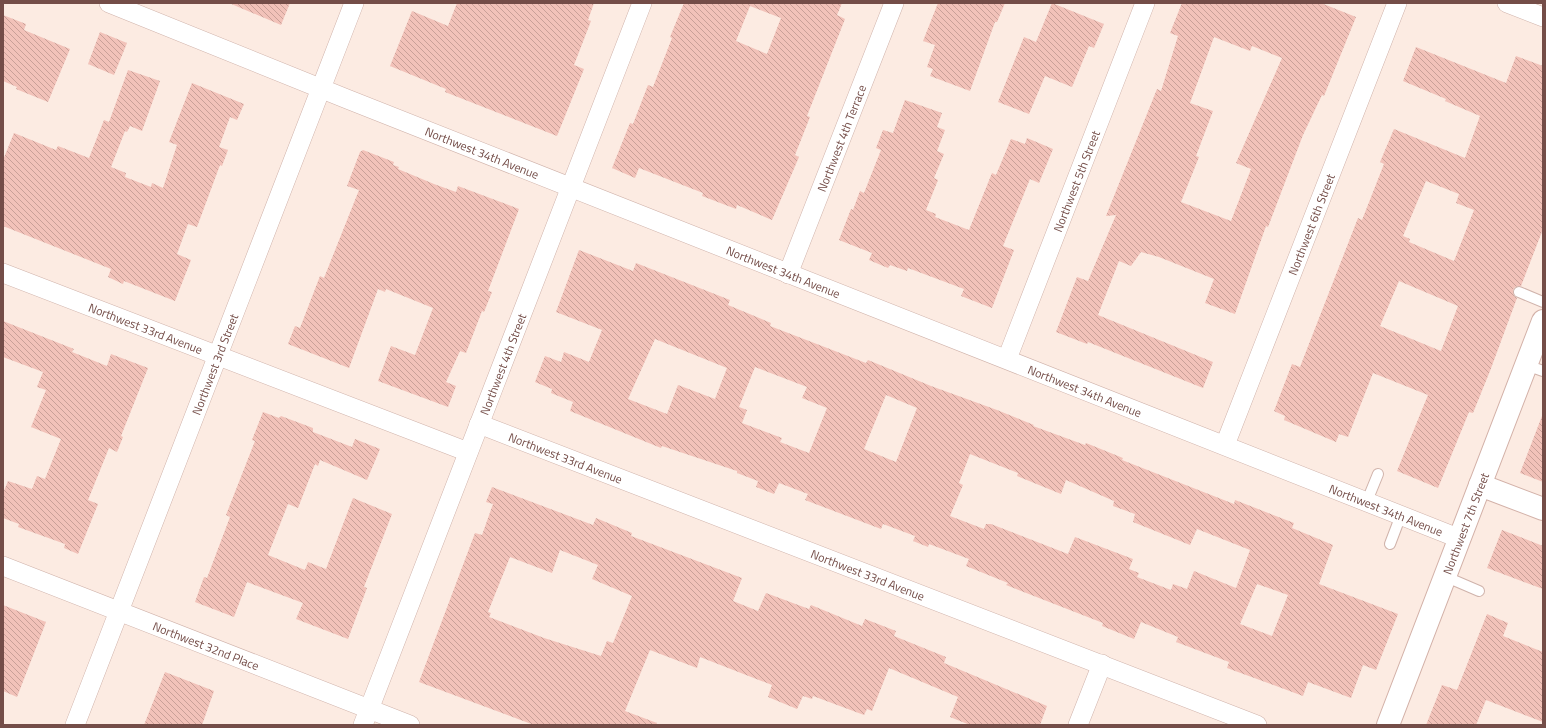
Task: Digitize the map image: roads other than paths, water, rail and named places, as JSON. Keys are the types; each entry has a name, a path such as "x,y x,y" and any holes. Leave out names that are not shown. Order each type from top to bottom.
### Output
{"main road":[{"name":"Northwest 7th Street","path":"1388,725 1458,538 1480,485 1535,368 1543,321"},
{"path":"1480,485 1543,509"}],"street":[{"name":"Northwest 34th Avenue","path":"109,3 571,188 1458,538"},
{"name":"Northwest 3rd Street","path":"75,725 354,3"},
{"name":"Northwest 4th Street","path":"366,717 642,3"},
{"name":"Northwest 4th Terrace","path":"788,274 894,3"},
{"name":"Northwest 5th Street","path":"1006,359 1145,3"},
{"name":"Northwest 6th Street","path":"1225,445 1397,3"},
{"path":"1507,3 1543,16"},
{"name":"Northwest 33rd Avenue","path":"3,273 217,357 468,452"},
{"name":"Northwest 33rd Avenue","path":"479,424 1102,664 1252,724"},
{"name":"Northwest 32nd Place","path":"3,566 119,611 366,717 410,725"},
{"path":"1078,725 1102,664"}],"lane":[{"path":"1519,292 1543,302"},
{"path":"1367,501 1378,474"},
{"path":"1390,544 1401,515"},
{"path":"1444,576 1479,591"}]}
